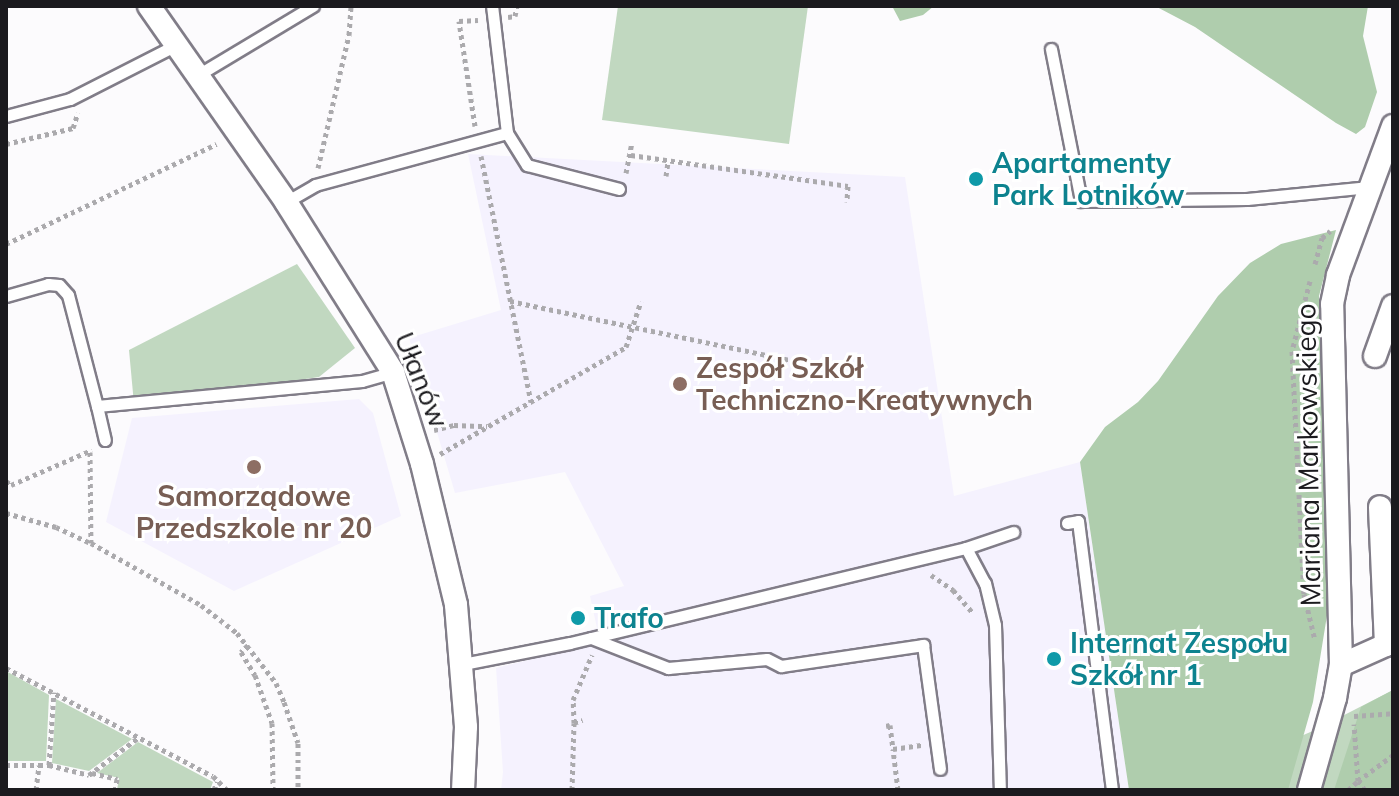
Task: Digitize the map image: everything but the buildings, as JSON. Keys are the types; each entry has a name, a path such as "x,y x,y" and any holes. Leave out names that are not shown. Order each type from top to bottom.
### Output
{"street":[{"name":"Ułanów","path":"149,6 240,133 393,372 422,464 456,605 466,727 463,790"},
{"name":"Mariana Markowskiego","path":"1309,790 1341,665 1332,304 1366,197 1386,163 1393,126"},
{"path":"1375,356 1393,306"},
{"path":"1341,665 1386,645 1380,507"}],"lane":[{"path":"198,75 313,6"},
{"path":"493,12 507,133 527,165 619,189"},
{"path":"6,116 84,92 176,45"},
{"path":"1051,49 1081,201 1366,197"},
{"path":"286,202 315,185 507,133"},
{"path":"6,296 48,284 59,285 68,295 105,440"},
{"path":"97,406 362,381 393,372"},
{"path":"1067,523 1078,521 1112,790"},
{"path":"463,664 594,639 966,548 1013,532"},
{"path":"966,548 985,583 995,625 1000,790"},
{"path":"594,639 668,668 767,659 781,666 923,645 940,769"}],"path":[{"path":"315,185 349,35 351,6"},
{"path":"516,6 515,16 493,12 459,21 477,139 531,402"},
{"path":"6,144 73,128 84,92"},
{"path":"6,244 240,133"},
{"path":"619,189 632,143"},
{"path":"631,155 848,186 847,202"},
{"path":"666,176 668,161"},
{"path":"1319,655 1304,594 1292,351 1322,238 1366,197"},
{"path":"510,301 803,363"},
{"path":"422,464 626,347 641,301"},
{"path":"414,436 454,425 488,426"},
{"path":"8,485 90,452 105,440"},
{"path":"90,452 91,543"},
{"path":"6,513 40,521 91,543 201,605 248,645 276,683 292,722 298,743 298,790"},
{"path":"923,571 947,584 985,627 995,625"},
{"path":"572,790 573,700 594,639"},
{"path":"248,645 241,652 255,675 272,723 273,790"},
{"path":"6,668 139,737 217,781 227,790"},
{"path":"49,765 54,692"},
{"path":"1353,702 1358,781 1365,790"},
{"path":"1354,716 1393,713"},
{"path":"574,723 582,720"},
{"path":"886,726 890,725 898,790"},
{"path":"91,773 139,737"},
{"path":"893,749 937,743"},
{"path":"1348,790 1393,755"},
{"path":"6,765 49,765 91,773 117,779 115,790"},
{"path":"36,790 39,765"},
{"path":"214,790 217,781"}],"shaded area":[{"path":"468,154 905,177 954,496 1080,462 1129,790 501,790 503,772 496,668 570,650 568,637 597,628 590,596 624,586 565,472 455,493 409,338 501,310"},
{"name":"Samorządowe Przedszkole nr 20","path":"359,399 373,413 401,516 234,591 106,522 132,418"}],"green space":[{"path":"618,6 808,6 789,144 602,120"},
{"path":"892,6 934,6 923,15 900,21"},
{"path":"1155,6 1368,6 1363,36 1377,92 1365,127 1356,134 1336,123 1195,27"},
{"path":"1336,230 1319,296 1329,603 1313,702 1288,790 1129,790 1080,462 1105,427 1138,402 1158,381 1218,296 1250,263 1281,244"},
{"path":"297,264 355,348 319,377 134,404 129,350"},
{"path":"6,671 49,695 46,761 6,761"},
{"path":"1393,690 1393,790 1176,790 1315,730"},
{"path":"1393,690 1393,790 1334,790 1361,707"},
{"path":"56,699 132,739 89,771 52,763"},
{"path":"138,742 213,782 210,790 117,790 119,778 97,773"}],"place":[{"name":"Apartamenty Park Lotników","path":"976,179"},
{"name":"Zespół Szkół Techniczno-Kreatywnych","path":"680,384"},
{"name":"Samorządowe Przedszkole nr 20","path":"254,467"},
{"name":"Trafo","path":"578,618"},
{"name":"Internat Zespołu Szkół nr 1","path":"1054,659"}]}
